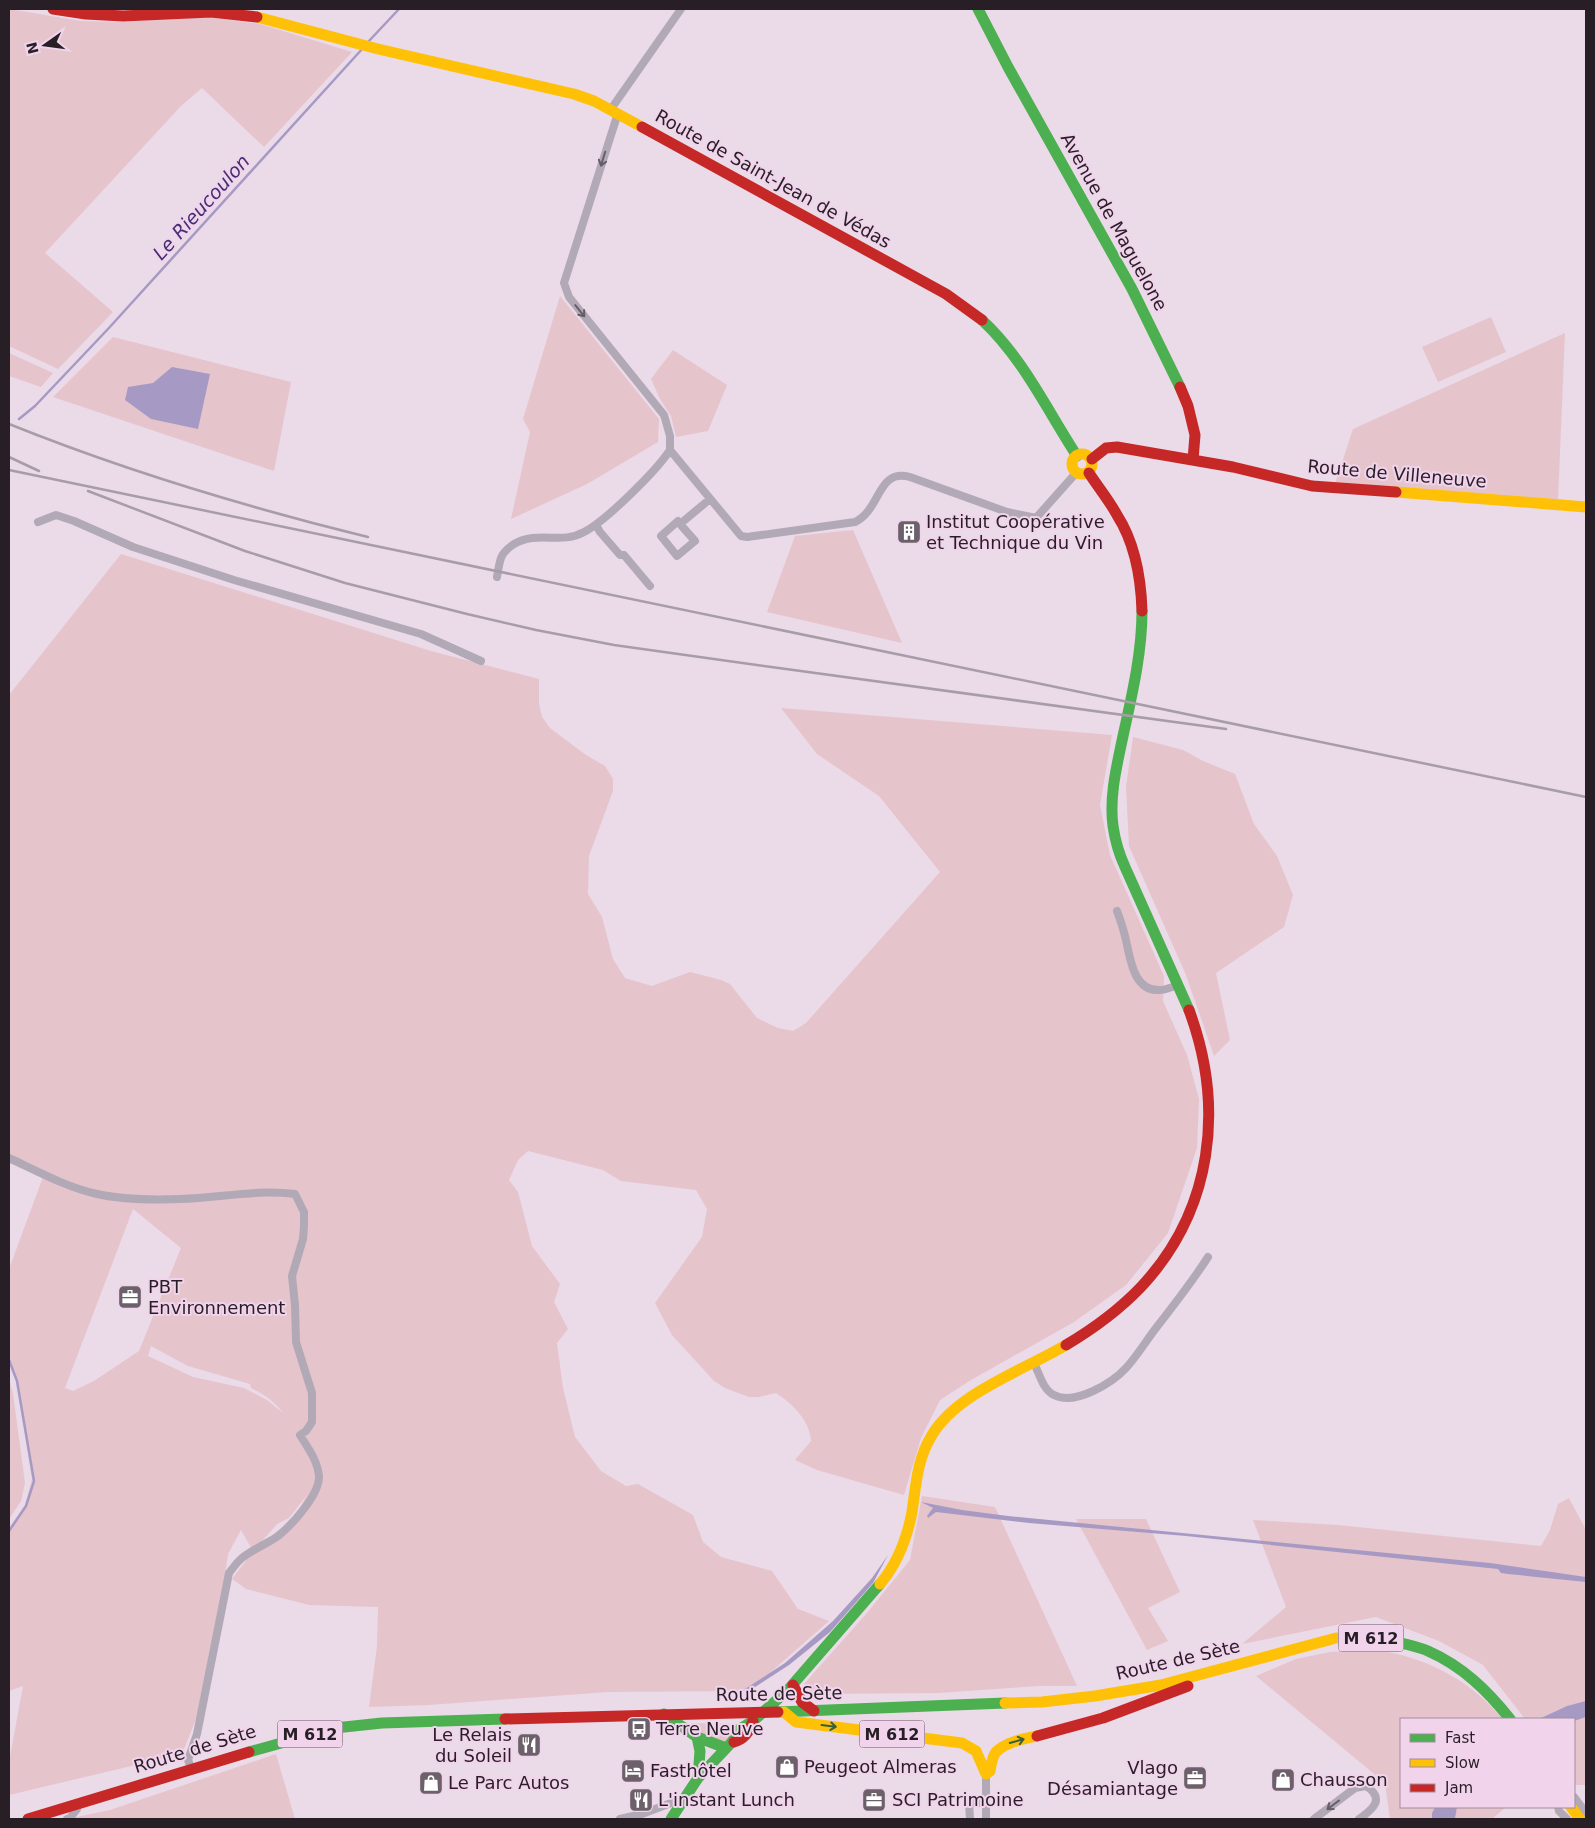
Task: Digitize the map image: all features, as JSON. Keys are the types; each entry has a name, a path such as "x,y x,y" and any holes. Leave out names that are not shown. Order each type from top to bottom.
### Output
{"street":[{"name":"Route de Saint-Jean de Védas","path":"53,9 86,14 123,16 211,12 262,17 378,49 574,94 594,101 921,280 946,294 970,311 987,324 1005,345 1026,374 1076,456"},
{"path":"497,577 500,562 508,548 527,538 539,536 570,537 586,532 596,525 655,469 670,450 670,436 664,415 569,298 564,283 614,111 681,9"},
{"name":"Avenue de Maguelone","path":"978,9 1170,362 1188,406 1195,435 1194,460"},
{"name":"Route de Villeneuve","path":"1092,459 1106,448 1117,448 1233,467 1312,486 1586,507"},
{"path":"670,450 736,531 741,536 747,538 855,522 867,514 884,484 894,477 904,476 1007,512 1036,518 1076,473"},
{"path":"1083,454 1092,459 1092,468 1089,473 1082,475 1076,473 1072,464 1076,456 1083,454"},
{"path":"671,1819 698,1778 729,1745 733,1737 793,1685 885,1578 904,1544 919,1459 941,1422 962,1402 1034,1363 1088,1330 1142,1287 1164,1259 1189,1215 1204,1168 1209,1138 1210,1105 1207,1072 1196,1025 1127,871 1114,834 1112,806 1114,788 1143,622 1142,596 1139,574 1132,548 1122,523 1112,505 1089,473"},
{"path":"680,524 710,499"},
{"path":"38,522 56,515 133,547 234,580 421,634 481,661"},
{"path":"678,521 680,524 695,542 677,556 661,536 678,521"},
{"path":"596,525 620,555 624,555 650,586"},
{"path":"1117,910 1130,961 1141,983 1159,990 1178,985"},
{"path":"9,1158 70,1186 96,1194 120,1198 182,1199 275,1191 294,1194 304,1212 303,1239 292,1276 296,1342 312,1393 312,1422 306,1431 300,1435 315,1460 319,1478 317,1489 308,1503 278,1536 240,1559 230,1573 197,1734 188,1760 191,1768"},
{"path":"1034,1363 1043,1383 1054,1395 1066,1398 1082,1396 1098,1389 1125,1368 1196,1276 1208,1257"},
{"name":"Route de Sète","path":"28,1819 191,1768 334,1728 444,1720 664,1714 757,1717 784,1712 1042,1702 1095,1696 1160,1685 1336,1638 1373,1638 1427,1650 1470,1675 1493,1697 1509,1718"},
{"name":"M 612","path":"784,1712 796,1722 962,1743 973,1748 978,1755 982,1770 986,1774 990,1771 996,1752 1010,1743 1103,1718 1203,1682 1208,1673"},
{"path":"793,1685 802,1702 814,1712"},
{"path":"664,1714 697,1737 729,1745"},
{"path":"697,1737 700,1751 698,1778"},
{"path":"986,1774 986,1819"},
{"path":"1314,1819 1355,1788 1366,1786 1376,1796 1376,1804 1359,1819"},
{"path":"620,1819 642,1814 684,1798"},
{"path":"1575,1798 1586,1813"},
{"path":"970,1819 969,1803 986,1803"},
{"path":"67,1819 77,1809 77,1804"},
{"path":"1558,1808 1558,1811 1566,1819"},
{"path":"1572,1808 1580,1819"}],"shaded area":[{"path":"9,9 81,21 121,22 207,17 260,24 352,52 264,147 202,88 181,106 45,253 113,312 58,369 9,346"},
{"path":"560,296 659,419 658,442 587,484 511,519 530,432 523,419"},
{"path":"1491,317 1506,352 1438,382 1422,347"},
{"path":"1565,333 1558,500 1335,484 1353,429"},
{"path":"113,337 291,382 274,471 53,397"},
{"path":"673,350 727,385 708,431 676,437 671,416 660,399 651,379"},
{"path":"9,353 53,373 41,387 9,376"},
{"path":"172,367 210,374 198,429 151,419 125,400 128,387 153,383"},
{"path":"853,530 902,643 767,612 795,536"},
{"path":"121,554 431,651 539,679 539,704 542,717 550,728 586,755 605,766 613,779 613,791 589,856 588,894 602,917 613,959 625,978 652,986 690,972 721,980 730,984 757,1018 778,1028 793,1031 806,1023 940,872 879,796 817,754 781,708 1112,735 1100,805 1110,855 1164,976 1163,1001 1187,1055 1199,1099 1197,1148 1168,1233 1126,1285 1074,1322 971,1380 940,1400 921,1438 904,1495 817,1470 795,1460 811,1441 808,1427 800,1414 776,1393 749,1397 725,1388 714,1381 672,1335 655,1303 702,1237 707,1209 696,1190 621,1181 603,1170 528,1151 518,1160 509,1180 518,1192 532,1246 560,1284 554,1302 568,1329 557,1343 563,1388 575,1437 601,1471 626,1486 638,1484 693,1515 703,1542 721,1557 772,1571 798,1609 829,1621 749,1691 608,1692 429,1705 369,1707 377,1646 378,1607 309,1605 246,1589 232,1579 253,1551 241,1530 228,1554 220,1609 198,1714 182,1754 9,1795 9,1762 23,1686 9,1691 9,1528 25,1505 32,1479 16,1380 9,1362 9,1269 43,1177 9,1163 9,695","holes":["133,1209 181,1248 139,1351 94,1381 73,1391 65,1388","151,1346 188,1366 250,1384 251,1388 268,1398 283,1413 267,1400 244,1388 193,1377 148,1356","307,1495 293,1520 256,1548 277,1524 289,1518"]},
{"path":"1133,737 1183,750 1203,761 1235,774 1254,824 1277,856 1293,895 1284,927 1216,973 1230,1040 1214,1056 1186,975 1129,846 1126,787"},
{"path":"9,1379 13,1394 25,1483 21,1501 9,1519"},
{"path":"922,1496 995,1507 1077,1686 1039,1686 938,1693 812,1694 804,1684 867,1613 910,1560"},
{"path":"1569,1498 1586,1530 1586,1785 1575,1785 1575,1718 1524,1718 1483,1665 1439,1641 1376,1617 1242,1644 1286,1607 1253,1520 1338,1525 1541,1546 1550,1530 1558,1504"},
{"path":"921,1502 1008,1516 1490,1563 1586,1577 1586,1582 1501,1573 1498,1569 1186,1536 1029,1523 936,1512 928,1518 927,1516 933,1508"},
{"path":"1076,1519 1146,1519 1180,1592 1148,1608 1168,1641 1147,1650"},
{"path":"888,1555 873,1583 830,1632 789,1665 749,1691 745,1689 785,1663 833,1621 872,1578"},
{"path":"1361,1650 1388,1652 1436,1667 1479,1695 1501,1718 1400,1718 1400,1808 1434,1808 1432,1819 1390,1819 1385,1783 1256,1676 1296,1659 1330,1652"},
{"path":"1586,1701 1586,1717 1575,1721 1575,1718 1541,1718 1567,1706"},
{"path":"691,1723 738,1724 737,1728 725,1742 698,1731"},
{"path":"276,1754 295,1819 67,1819 110,1810"},
{"path":"1434,1808 1457,1808 1455,1819 1432,1819"},
{"path":"1457,1808 1505,1808 1492,1819 1455,1819"}],"waterway":[{"name":"Le Rieucoulon","path":"368,42 399,9"},
{"name":"Le Rieucoulon","path":"19,419 35,406 108,329 363,48"},
{"path":"9,1360 17,1381 34,1481 26,1506 9,1531"}],"railway":[{"path":"9,424 97,457 187,487 368,537"},
{"path":"9,457 39,471"},
{"path":"9,470 1586,797"},
{"path":"88,491 245,551 345,583 536,630 614,645 1226,729"}],"traffic: fast":[{"path":"978,9 1008,67 1132,289 1180,387"},
{"path":"982,320 1010,351 1034,385 1077,456"},
{"path":"1142,611 1142,627 1136,674 1114,781 1112,803 1113,826 1123,862 1189,1010"},
{"path":"671,1819 698,1778 732,1742 740,1729 753,1721 787,1691 880,1584"},
{"path":"1398,1642 1425,1650 1463,1671 1492,1698 1509,1718"},
{"path":"778,1712 1005,1703"},
{"path":"664,1714 697,1737 700,1751 698,1778"},
{"path":"249,1752 335,1728 382,1723 505,1719"},
{"path":"697,1737 726,1748"}],"traffic: slow":[{"path":"257,17 378,49 574,94 594,101 642,127"},
{"path":"1078,454 1086,454 1092,460 1092,464 1092,468 1086,474 1078,474 1072,468 1072,460 1078,454"},
{"path":"1396,492 1586,507"},
{"path":"880,1584 892,1568 901,1550 910,1522 923,1453 932,1435 943,1420 974,1395 1066,1345"},
{"path":"1005,1703 1042,1702 1095,1696 1161,1685 1336,1638 1398,1642"},
{"path":"784,1712 796,1722 962,1743 976,1751 986,1774 990,1771 995,1754 1000,1749 1015,1741 1037,1736"},
{"path":"1572,1808 1580,1819"}],"traffic: jam":[{"path":"53,9 86,14 123,16 211,12 257,17"},
{"path":"642,127 946,294 982,320"},
{"path":"1180,387 1188,406 1195,435 1193,460"},
{"path":"1092,459 1106,448 1117,447 1233,467 1312,486 1396,492"},
{"path":"1089,473 1114,509 1133,549 1140,586 1142,611"},
{"path":"1066,1345 1105,1319 1141,1287 1165,1257 1184,1225 1197,1191 1206,1156 1209,1120 1207,1083 1200,1047 1189,1010"},
{"path":"793,1685 802,1702 814,1711"},
{"path":"1037,1736 1103,1718 1188,1686"},
{"path":"505,1719 778,1712"},
{"path":"734,1742 746,1734 753,1721"},
{"path":"28,1819 249,1752"}],"place":[{"name":"Institut Coopérative et Technique du Vin","path":"909,532"},
{"name":"PBT Environnement","path":"130,1297"},
{"name":"Terre Neuve","path":"639,1729"},
{"name":"Le Relais du Soleil","path":"529,1745"},
{"name":"Peugeot Almeras","path":"787,1767"},
{"name":"Fasthôtel","path":"633,1771"},
{"name":"Vlago Désamiantage","path":"1195,1778"},
{"name":"Chausson","path":"1283,1780"},
{"name":"Le Parc Autos","path":"431,1783"},
{"name":"L'instant Lunch","path":"641,1800"},
{"name":"SCI Patrimoine","path":"874,1800"}]}
